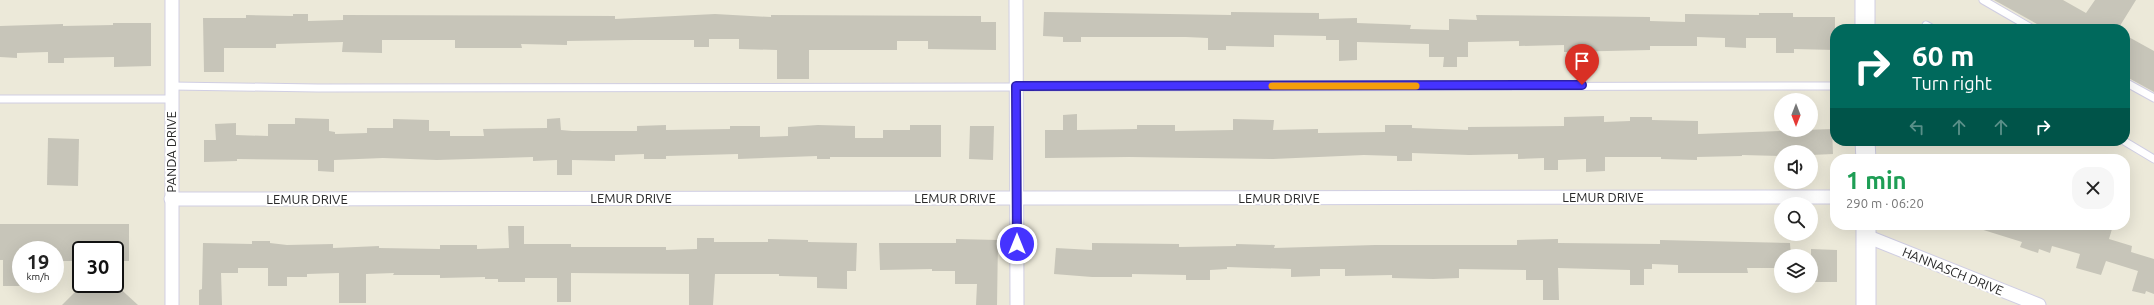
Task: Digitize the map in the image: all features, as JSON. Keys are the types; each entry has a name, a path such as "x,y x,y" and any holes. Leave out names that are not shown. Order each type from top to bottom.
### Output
{"street":[{"name":"PANDA DRIVE","path":"172,0 172,305"},
{"path":"1016,0 1017,305"},
{"path":"1865,0 1865,24"},
{"name":"LEMUR DRIVE","path":"171,199 1830,197"},
{"path":"1866,231 1866,305"},
{"name":"HANNASCH DRIVE","path":"1866,231 2039,305"}],"lane":[{"path":"1983,0 2024,24"},
{"path":"2130,85 2154,98"},
{"path":"0,98 318,88 1830,86"},
{"path":"2130,145 2154,159"}],"building":[{"path":"1994,0 2063,0 2086,13 2095,0 2136,0 2121,24 2037,24"},
{"path":"1044,12 1231,15 1231,12 1319,13 1319,19 1357,18 1357,23 1411,25 1410,29 1449,30 1449,19 1477,20 1476,15 1650,17 1650,21 1685,22 1685,14 1759,15 1759,13 1793,13 1793,17 1835,17 1835,24 1830,24 1830,50 1794,49 1794,53 1776,53 1776,38 1746,38 1746,48 1725,47 1725,38 1697,37 1697,46 1650,46 1650,50 1564,52 1564,45 1519,46 1519,41 1468,42 1468,57 1457,57 1457,67 1443,67 1444,57 1429,57 1429,44 1357,42 1357,60 1339,61 1339,40 1326,40 1326,36 1274,35 1274,47 1226,46 1226,50 1208,50 1208,38 1081,37 1081,42 1063,42 1063,37 1043,36"},
{"path":"293,14 308,14 308,21 343,20 343,15 615,16 615,19 715,14 771,17 771,15 981,16 981,22 996,22 996,50 928,49 928,41 897,41 897,50 809,50 809,79 777,79 777,50 739,49 739,39 709,39 709,47 694,47 694,40 634,40 567,41 567,45 521,44 522,48 455,48 455,40 382,40 382,53 342,52 343,42 276,44 276,48 224,48 224,72 204,72 203,18 246,18 246,15 293,16"},
{"path":"113,23 151,23 151,66 114,67 114,57 64,58 64,63 48,63 48,52 17,53 17,58 0,57 0,26 63,24 63,26 113,25"},
{"path":"2130,38 2154,51 2154,92 2130,79"},
{"path":"1077,114 1077,130 1137,129 1137,125 1175,125 1175,131 1233,130 1233,119 1274,120 1273,130 1318,129 1318,133 1385,132 1385,125 1412,125 1412,128 1468,130 1468,127 1564,126 1564,117 1604,116 1604,122 1630,121 1630,117 1652,117 1652,120 1698,121 1698,134 1774,131 1774,137 1818,137 1818,130 1830,129 1830,146 1833,146 1833,154 1818,155 1818,145 1774,145 1774,156 1742,155 1697,157 1697,160 1661,159 1661,157 1605,157 1605,171 1586,172 1586,159 1558,160 1558,170 1544,170 1544,158 1518,159 1518,154 1469,155 1412,153 1412,161 1397,161 1397,156 1364,155 1273,159 1129,157 1045,158 1045,130 1063,130 1063,115"},
{"path":"295,118 329,119 329,131 335,132 335,134 367,133 367,128 393,128 393,119 429,120 429,131 450,131 450,136 484,136 483,129 547,128 547,119 560,118 561,130 637,131 637,126 666,125 666,130 730,129 730,126 760,126 760,137 788,136 788,127 818,125 855,126 855,138 883,138 883,130 910,130 910,125 941,125 941,157 830,157 830,159 817,159 817,156 738,159 738,154 666,156 666,159 644,159 644,154 615,155 615,161 572,160 572,175 557,175 557,160 533,161 533,157 437,160 383,158 334,160 334,172 318,171 318,160 237,159 237,161 204,162 204,140 216,140 215,124 236,123 236,135 268,136 268,124 295,124"},
{"path":"970,126 994,126 993,160 969,159"},
{"path":"48,138 79,139 78,186 47,185"},
{"path":"0,224 129,224 129,261 124,261 124,241 72,241 72,261 64,261 64,241 12,241 12,286 3,286 3,260 0,260"},
{"path":"508,226 524,226 524,244 571,244 571,247 666,247 666,250 697,249 697,238 714,238 714,242 768,242 768,239 808,240 808,242 857,243 856,271 847,271 847,289 817,288 817,277 779,276 779,274 715,274 713,305 689,305 689,274 571,273 571,302 557,302 557,278 525,278 525,282 498,282 498,279 485,279 485,277 440,278 440,275 393,275 394,273 366,274 366,303 339,303 339,273 307,274 307,277 287,277 287,286 268,286 268,268 238,268 238,273 221,273 222,305 199,305 199,290 202,289 203,243 252,244 252,241 270,241 270,243 287,245 333,244 333,248 379,246 379,248 440,249 440,245 477,245 477,249 509,248"},
{"path":"1983,230 2112,230 2109,239 2132,246 2131,252 2154,259 2154,294 2146,291 2145,294 2132,291 2138,271 2106,261 2101,275 2076,268 2080,254 2052,246 2050,253 2039,249 2038,253 2020,247 2022,242"},
{"path":"956,239 998,240 997,305 976,305 977,284 955,284 955,271 932,271 932,269 880,270 879,243 956,243"},
{"path":"1558,239 1558,243 1660,244 1660,240 1790,243 1790,249 1774,249 1774,268 1747,268 1748,273 1678,273 1678,265 1652,264 1652,269 1644,269 1644,285 1630,285 1630,270 1558,268 1559,300 1543,300 1543,280 1526,280 1526,270 1459,269 1459,278 1433,279 1392,278 1392,275 1345,276 1345,269 1320,269 1320,276 1291,277 1291,269 1227,267 1227,269 1210,270 1210,280 1186,280 1186,275 1132,274 1132,277 1092,277 1054,274 1056,248 1092,250 1092,243 1179,244 1179,247 1236,246 1236,244 1275,245 1274,248 1375,245 1517,245 1517,240"},
{"path":"1818,249 1837,250 1837,282 1818,282"},
{"path":"124,292 138,305 62,305 74,293"}],"slow traffic":[{"path":"1272,86 1416,86"}],"route":[{"path":"1017,244 1016,86 1396,87 1582,85"}]}
